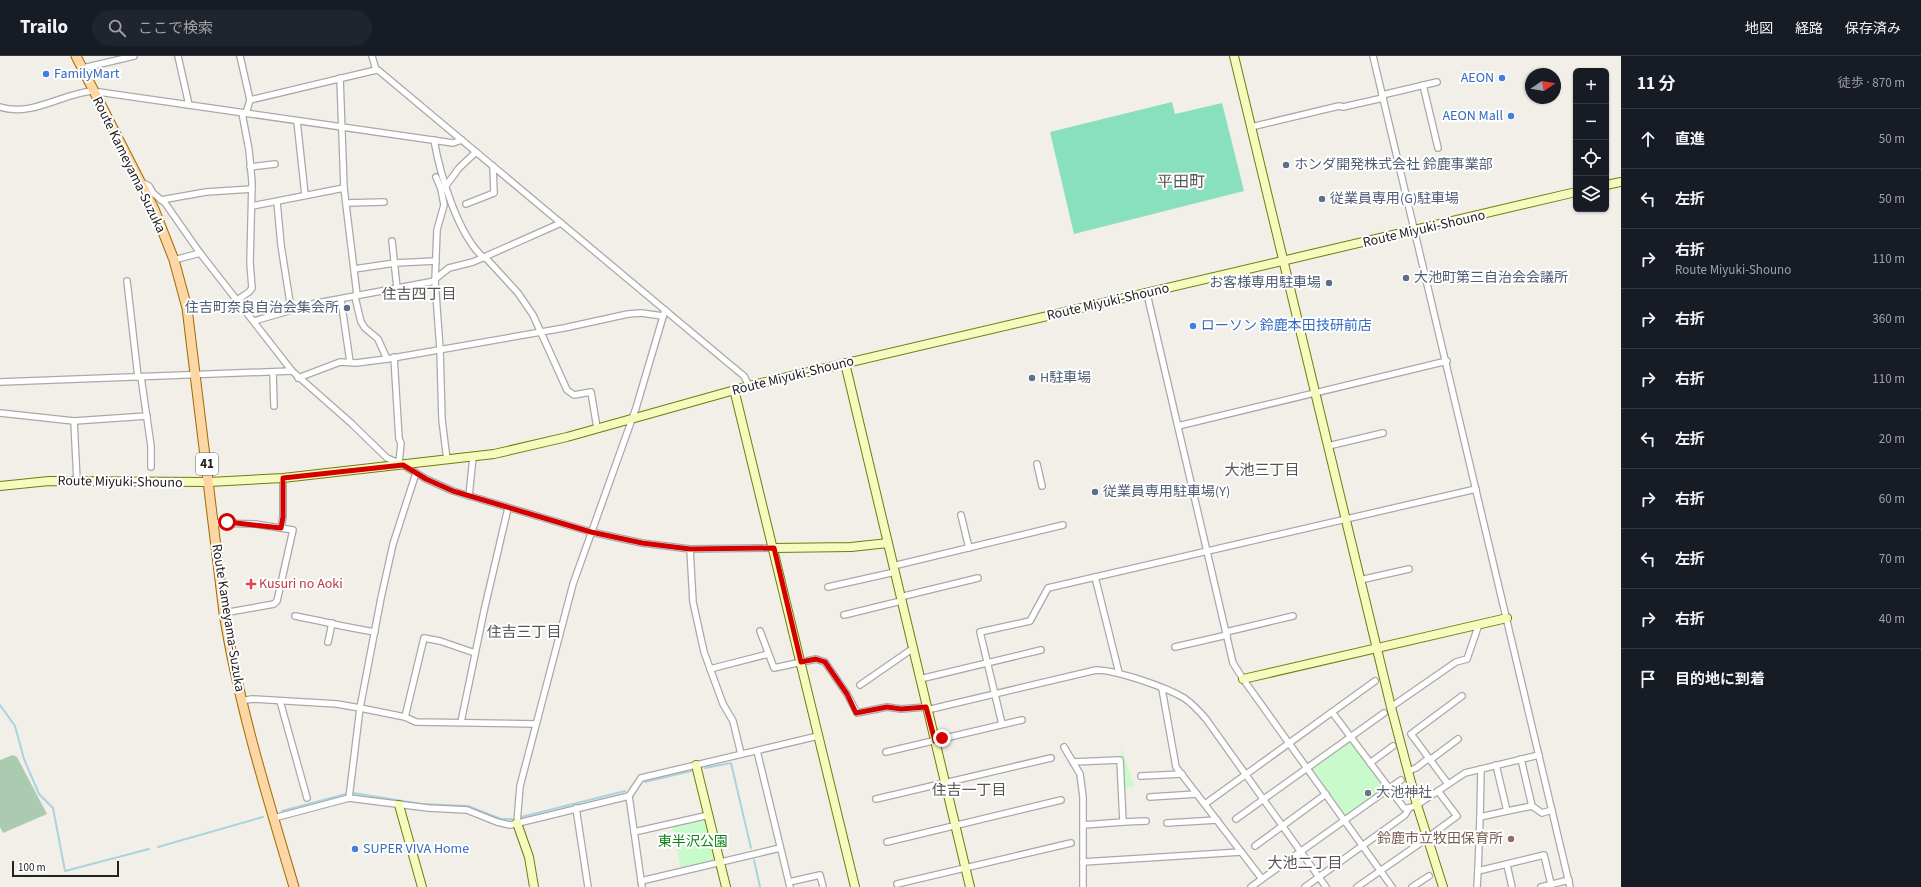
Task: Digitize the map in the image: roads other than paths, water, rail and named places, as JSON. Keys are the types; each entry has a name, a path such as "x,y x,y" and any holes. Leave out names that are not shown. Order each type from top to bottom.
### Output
{"main road":[{"name":"Route Kameyama-Suzuka","path":"76,56 83,68 92,91 154,209 174,260 187,308 224,613 241,701 294,887"}],"street":[{"path":"83,68 134,56"},
{"path":"178,56 189,105"},
{"path":"237,300 249,292 252,288 250,263 252,188 244,113 250,100 240,56"},
{"path":"372,56 376,70"},
{"path":"1234,56 1376,647 1408,771 1413,807 1428,838 1443,887"},
{"path":"1373,56 1416,230 1570,887"},
{"path":"250,100 378,70 561,223 664,313 744,376 749,386"},
{"path":"340,78 344,188 356,296 361,322 365,328 378,339 387,359"},
{"path":"1251,127 1339,106 1343,107 1437,82"},
{"path":"1423,85 1438,148"},
{"path":"0,107 18,111 81,92 92,91 453,143 462,140"},
{"path":"298,121 305,195"},
{"path":"434,140 443,188 444,206 437,230 435,280 440,349 442,420 447,460"},
{"path":"443,188 476,152"},
{"path":"250,167 275,164"},
{"path":"466,204 494,193 493,166"},
{"path":"436,177 474,250 484,258 518,293 533,314 567,390 574,395 591,392 597,428"},
{"path":"141,182 149,186 161,200 166,203 200,253 298,378 351,423 387,458 401,464 440,486 508,508 591,532 642,543 690,549 851,547 888,543"},
{"path":"1609,184 1621,182"},
{"path":"161,200 206,192 252,188"},
{"path":"252,206 344,188"},
{"name":"Route Miyuki-Shouno","path":"0,486 49,481 209,482 283,478 473,457 529,447 734,389 1147,294 1284,260 1573,193"},
{"path":"277,202 281,245 292,309"},
{"path":"346,203 384,202"},
{"path":"254,321 292,309 435,280 449,268 484,258 561,223"},
{"path":"392,241 397,288"},
{"path":"174,260 200,253"},
{"path":"354,269 395,263 436,261"},
{"path":"127,281 139,377 152,446 152,468"},
{"path":"1147,294 1233,663 1288,743 1392,887"},
{"path":"341,300 350,362"},
{"path":"298,378 340,362 387,359 541,332 628,314 664,313"},
{"path":"534,887 529,857 517,823 520,786 573,584 632,418 664,313"},
{"path":"394,357 399,439 401,443 401,464"},
{"path":"1178,426 1447,361"},
{"path":"845,363 970,887"},
{"path":"0,382 273,373 292,371"},
{"path":"273,373 274,406"},
{"path":"734,389 774,548 854,887"},
{"path":"0,413 74,421 147,416"},
{"path":"74,421 77,481"},
{"path":"1328,446 1383,433"},
{"path":"469,496 473,457"},
{"path":"1037,464 1042,486"},
{"path":"349,798 360,708 393,544 416,473"},
{"path":"281,528 283,517 283,478"},
{"path":"1002,724 980,632 1030,621 1048,588 1476,489"},
{"path":"461,722 475,652 508,508"},
{"path":"961,515 969,548"},
{"path":"213,523 255,524 293,530 277,601 274,604 224,613"},
{"path":"828,587 969,548 1063,526"},
{"path":"690,549 693,602 704,652 723,704 733,721 741,754"},
{"path":"1360,580 1408,569"},
{"path":"1095,577 1119,673"},
{"path":"844,615 978,578"},
{"path":"295,616 345,628 375,632"},
{"path":"1175,647 1293,616"},
{"path":"1243,679 1376,647 1507,618"},
{"path":"328,642 332,624"},
{"path":"1391,707 1456,662 1467,659 1480,624"},
{"path":"760,631 774,668 816,659 825,662 847,694 856,713 887,707 901,709 927,709 1096,670 1119,673 1162,688 1183,698 1197,708 1326,887"},
{"path":"405,717 424,638 440,641 475,652"},
{"path":"860,685 912,649"},
{"path":"920,679 1041,650"},
{"path":"710,670 768,654"},
{"path":"1205,804 1375,681"},
{"path":"1162,688 1176,767 1262,879"},
{"path":"1448,784 1411,734 1462,696"},
{"path":"241,701 252,699 337,704 405,717 416,722 536,724"},
{"path":"280,701 307,798"},
{"path":"1332,712 1400,805 1404,808 1413,807"},
{"path":"1236,819 1308,769 1384,713"},
{"path":"886,752 1022,720"},
{"path":"780,848 720,862 641,884 629,796 641,778 818,736"},
{"path":"1408,771 1416,768 1458,739"},
{"path":"1370,763 1393,746"},
{"path":"1064,747 1080,774 1084,825 1083,887"},
{"path":"757,751 789,885 820,875 823,887"},
{"path":"1305,887 1405,815 1413,807 1465,773 1539,755"},
{"path":"876,799 1051,758"},
{"path":"1521,759 1532,806 1542,813 1552,810"},
{"path":"1073,762 1120,760 1123,822"},
{"path":"696,765 726,887"},
{"path":"1496,765 1507,811"},
{"path":"1477,887 1481,769"},
{"path":"1141,776 1182,774"},
{"path":"1254,887 1262,879 1401,780"},
{"path":"1428,838 1457,816 1438,791"},
{"path":"1150,797 1198,794"},
{"path":"1255,846 1326,794"},
{"path":"274,818 349,798 399,805 467,810 497,822 510,825 629,796"},
{"path":"887,842 1061,800"},
{"path":"399,805 422,887"},
{"path":"1480,817 1532,806"},
{"path":"576,808 588,887"},
{"path":"634,832 709,814"},
{"path":"1167,822 1217,820"},
{"path":"1084,825 1146,821"},
{"path":"897,884 1072,843"},
{"path":"1357,887 1419,844"},
{"path":"1083,862 1241,852"},
{"path":"1478,872 1544,855 1552,884"},
{"path":"1507,865 1512,887"},
{"path":"1412,887 1429,876"},
{"path":"1541,887 1569,880"}],"waterway":[{"path":"0,705 15,726 24,759 39,794 53,808 65,871 149,849"},
{"path":"705,768 731,763 751,848"},
{"path":"645,782 691,771"},
{"path":"521,817 625,791"},
{"path":"353,793 421,804 468,806 501,819 512,819"},
{"path":"282,811 346,794"},
{"path":"158,847 263,817"},
{"path":"754,860 760,887"}],"place":[{"name":"FamilyMart","path":"46,74"},
{"name":"AEON","path":"1502,78"},
{"name":"AEON Mall","path":"1511,116"},
{"name":"ホンダ開発株式会社 鈴鹿事業部","path":"1286,165"},
{"name":"従業員専用(G)駐車場","path":"1322,199"},
{"name":"大池町第三自治会会議所","path":"1406,278"},
{"name":"お客様専用駐車場","path":"1329,283"},
{"name":"住吉町奈良自治会集会所","path":"347,308"},
{"name":"ローソン 鈴鹿本田技研前店","path":"1193,326"},
{"name":"H駐車場","path":"1032,378"},
{"name":"従業員専用駐車場(Y)","path":"1095,492"},
{"name":"Kusuri no Aoki","path":"251,584"},
{"name":"大池神社","path":"1368,793"},
{"name":"鈴鹿市立牧田保育所","path":"1511,839"},
{"name":"SUPER VIVA Home","path":"355,849"}],"district":[{"name":"平田町","path":"1181,182"},
{"name":"住吉四丁目","path":"419,294"},
{"name":"大池三丁目","path":"1262,470"},
{"name":"住吉三丁目","path":"524,632"},
{"name":"住吉一丁目","path":"969,790"},
{"name":"大池二丁目","path":"1305,863"}],"park label":[{"name":"東半沢公園","path":"693,842"}]}
